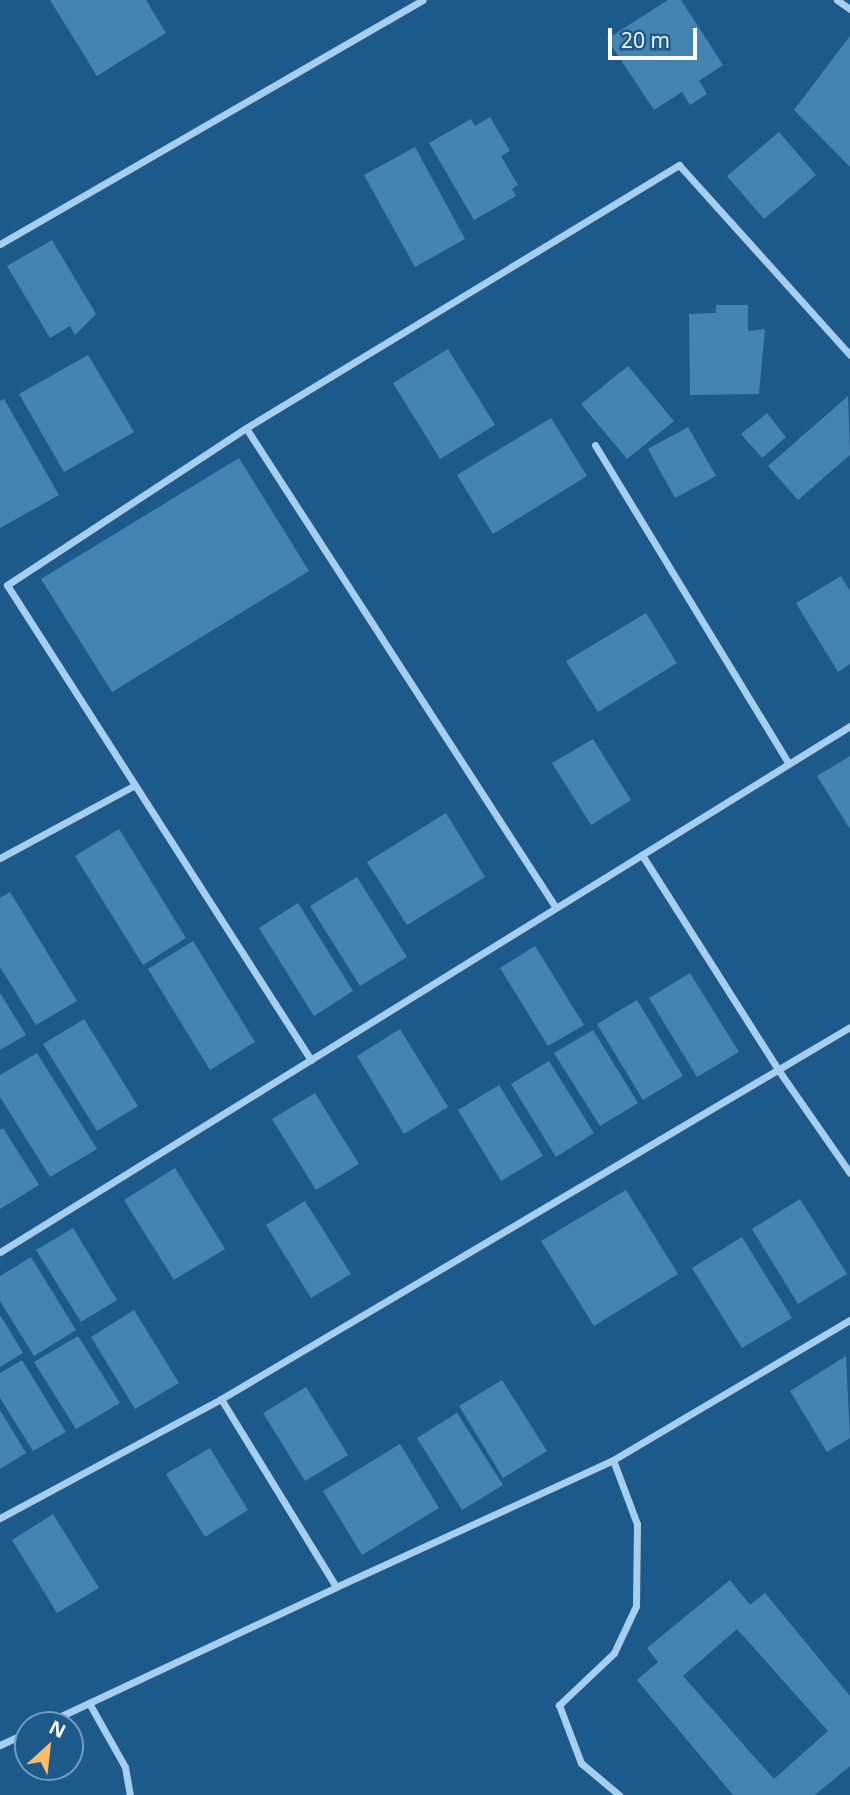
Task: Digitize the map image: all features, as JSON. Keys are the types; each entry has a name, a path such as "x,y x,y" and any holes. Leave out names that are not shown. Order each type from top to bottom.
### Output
{"street":[{"path":"0,244 423,0"},
{"path":"837,0 850,9"},
{"path":"311,1060 135,785 3,587 246,428 679,165 850,355"},
{"path":"246,428 556,908"},
{"path":"595,445 789,764"},
{"path":"0,1252 850,726"},
{"path":"0,858 135,785"},
{"path":"642,855 779,1071 850,1173"},
{"path":"0,1518 221,1399 850,1027"},
{"path":"72,1711 613,1460 850,1320"},
{"path":"221,1399 336,1587"},
{"path":"613,1460 637,1524 636,1606 614,1653 559,1705 580,1763 619,1795"},
{"path":"89,1703 125,1767 130,1795"}],"building":[{"path":"50,0 146,0 166,33 97,76"},
{"path":"668,0 681,0 723,65 699,81 707,94 690,105 682,92 654,110 607,39"},
{"path":"850,36 850,167 794,110"},
{"path":"490,117 510,151 501,156 518,185 512,189 516,196 474,220 429,143 471,119 475,126"},
{"path":"779,132 816,175 764,219 727,176"},
{"path":"415,147 465,239 415,267 364,175"},
{"path":"52,240 96,314 75,335 70,326 50,338 7,266"},
{"path":"716,305 748,305 748,331 765,329 759,394 690,395 689,314 716,313"},
{"path":"448,349 495,425 440,459 393,383"},
{"path":"88,355 134,432 64,472 19,394"},
{"path":"628,366 674,421 627,459 581,404"},
{"path":"848,396 850,455 798,500 768,466"},
{"path":"4,399 59,495 0,528 0,401"},
{"path":"767,413 786,437 762,458 741,434"},
{"path":"551,418 587,476 493,534 457,475"},
{"path":"688,427 716,476 675,498 648,449"},
{"path":"239,458 309,571 112,692 41,579"},
{"path":"841,576 850,591 850,664 838,672 796,603"},
{"path":"646,613 677,663 598,712 566,661"},
{"path":"593,739 631,800 591,825 552,763"},
{"path":"850,756 850,829 817,776"},
{"path":"446,813 485,877 407,925 367,862"},
{"path":"119,829 186,938 143,965 75,856"},
{"path":"357,877 407,957 360,986 310,906"},
{"path":"10,892 77,1001 36,1025 0,967 0,898"},
{"path":"298,903 353,991 314,1016 259,928"},
{"path":"193,941 255,1042 210,1070 148,969"},
{"path":"535,946 584,1025 548,1046 500,968"},
{"path":"690,973 739,1052 697,1077 649,998"},
{"path":"0,993 26,1035 0,1050"},
{"path":"637,1000 683,1076 643,1100 597,1024"},
{"path":"84,1019 138,1106 97,1131 43,1044"},
{"path":"400,1029 448,1107 404,1134 357,1056"},
{"path":"593,1030 638,1103 600,1126 554,1053"},
{"path":"37,1053 97,1149 50,1177 0,1097 0,1075"},
{"path":"549,1061 594,1133 556,1157 511,1084"},
{"path":"499,1085 543,1156 501,1181 458,1110"},
{"path":"315,1093 359,1164 316,1190 272,1119"},
{"path":"3,1128 39,1185 0,1209 0,1130"},
{"path":"175,1168 225,1249 174,1280 124,1200"},
{"path":"626,1190 678,1274 594,1326 541,1241"},
{"path":"800,1199 847,1274 798,1304 752,1229"},
{"path":"305,1201 351,1274 311,1298 266,1225"},
{"path":"73,1228 117,1300 81,1322 36,1250"},
{"path":"742,1237 792,1318 742,1348 692,1268"},
{"path":"31,1257 76,1330 34,1356 0,1301 0,1276"},
{"path":"134,1310 179,1383 135,1409 91,1337"},
{"path":"0,1315 23,1353 0,1367"},
{"path":"78,1336 120,1403 76,1429 34,1362"},
{"path":"846,1356 850,1438 827,1452 790,1391"},
{"path":"22,1360 66,1432 33,1451 0,1398 0,1373"},
{"path":"502,1380 547,1451 503,1478 459,1406"},
{"path":"306,1387 348,1455 305,1481 263,1413"},
{"path":"0,1410 26,1453 0,1469"},
{"path":"457,1413 503,1485 462,1510 417,1438"},
{"path":"400,1444 439,1508 362,1555 323,1491"},
{"path":"210,1448 248,1510 205,1537 166,1474"},
{"path":"53,1514 99,1588 57,1613 12,1540"},
{"path":"730,1580 750,1605 765,1593 850,1696 850,1766 815,1795 733,1795 637,1680 658,1662 647,1648","holes":["737,1629 828,1731 774,1779 683,1676"]}]}
